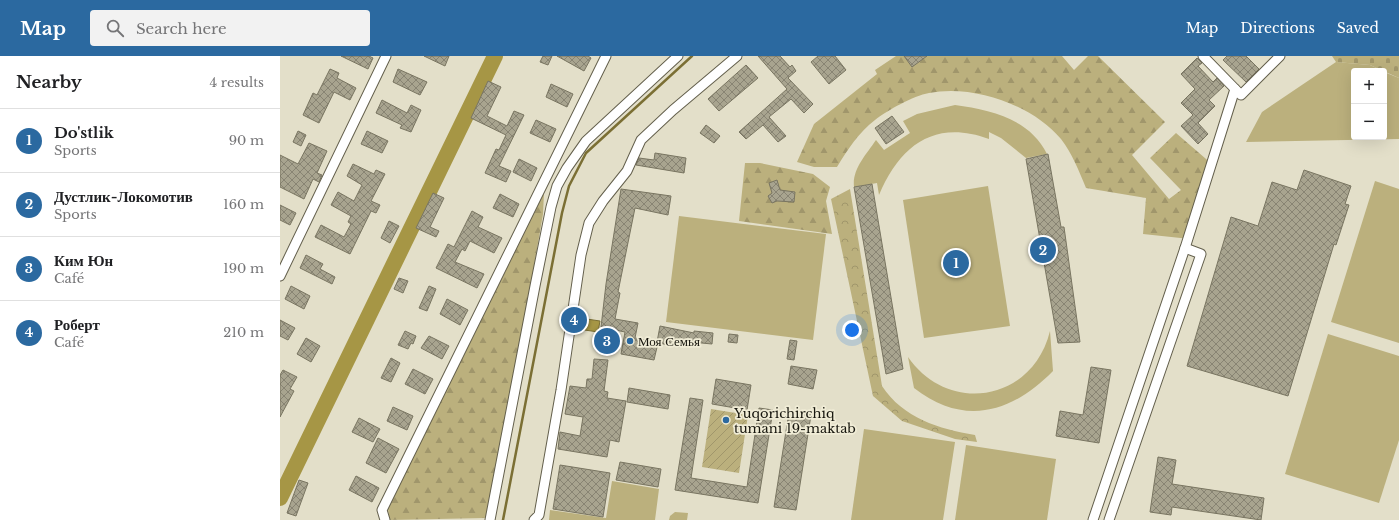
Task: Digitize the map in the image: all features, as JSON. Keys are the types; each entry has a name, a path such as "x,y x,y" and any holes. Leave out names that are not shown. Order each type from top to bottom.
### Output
{"street":[{"path":"280,276 386,56"},
{"path":"384,520 382,510 606,56"},
{"path":"490,520 551,207 557,186 567,168 586,141 678,56"},
{"path":"534,520 539,515 561,390 581,255 589,223 603,201 627,171 641,140 673,110 737,56"},
{"path":"1203,56 1241,95 1280,56"},
{"path":"1093,520 1185,248 1234,89"},
{"path":"1109,520 1201,254 1185,248"},
{"path":"1122,434 1138,438"}],"green space":[{"path":"896,56 1062,56 1074,70 1088,56 1098,56 1165,122 1132,155 1169,199 1181,190 1150,158 1176,133 1213,165 1190,239 1143,234 1146,198 1086,188 1069,150 1049,127 1035,116 1019,107 983,95 946,91 929,93 916,97 880,116 869,125 854,141 837,167 814,167 797,162 814,124 877,74 875,70"},
{"path":"1332,56 1399,56 1399,78 1387,73 1387,68 1377,68 1370,65 1336,62"},
{"path":"1336,62 1370,65 1376,68 1351,68 1351,140 1246,142 1262,112"},
{"path":"1387,73 1399,78 1399,139 1387,139"},
{"path":"955,105 995,113 1020,124 1031,132 1040,142 1047,154 1026,158 1001,138 989,132 989,139 970,134 952,132 936,135 922,141 909,150 897,162 879,195 877,183 854,187 857,168 876,140 884,150 910,133 903,121 917,114"},
{"path":"745,163 760,163 813,174 830,187 826,201 832,234 739,221"},
{"path":"1375,181 1399,189 1399,343 1331,322"},
{"path":"988,186 1010,326 924,338 903,200"},
{"path":"850,189 882,386 900,406 911,414 935,425 975,435 977,442 955,439 902,421 873,396 831,199"},
{"path":"544,193 543,214 533,272 486,518 389,520 388,508"},
{"path":"679,216 826,234 813,340 666,322"},
{"path":"1050,331 1053,371 1021,397 1004,405 987,410 969,411 951,408 933,400 914,388 908,357 925,376 945,388 966,393 988,392 1008,386 1026,373 1041,355"},
{"path":"1328,334 1399,356 1399,440 1379,503 1285,474"},
{"path":"711,409 748,415 739,473 702,467"},
{"path":"864,429 955,442 943,520 851,520"},
{"path":"966,445 1056,459 1047,520 955,520"},
{"path":"612,481 659,489 655,520 549,520 550,510 606,518"},
{"path":"675,512 688,513 687,520 669,520 670,516"}],"shaded area":[{"path":"580,318 600,321 598,332 578,329"}],"building":[{"path":"341,56 369,56 373,58 368,69"},
{"path":"424,56 449,56 445,66"},
{"path":"543,56 552,56 548,65 540,62"},
{"path":"557,56 588,56 591,58 584,71"},
{"path":"758,56 780,56 790,67 792,65 796,71 788,78 813,104 804,113 791,99 769,117 786,136 778,142 763,125 746,139 739,132 787,89"},
{"path":"818,56 835,56 846,70 829,84 811,62"},
{"path":"904,56 927,56 912,67"},
{"path":"1227,56 1246,56 1259,69 1246,82 1223,60"},
{"path":"1197,58 1202,63 1198,66 1213,82 1217,78 1224,86 1209,100 1215,106 1198,123 1208,134 1198,144 1181,126 1193,115 1181,103 1195,89 1181,74"},
{"path":"746,65 758,78 719,111 708,99"},
{"path":"330,69 339,73 337,78 356,88 350,100 334,92 319,123 303,115 313,93 317,95"},
{"path":"398,69 427,82 420,95 393,82"},
{"path":"488,81 501,87 487,116 507,126 514,111 524,115 499,166 511,171 506,182 485,173 496,149 499,150 506,135 471,118"},
{"path":"551,84 573,94 567,107 546,97"},
{"path":"382,100 407,113 411,105 421,110 411,132 400,128 402,125 376,113"},
{"path":"892,116 904,132 886,144 875,128"},
{"path":"536,120 556,129 550,142 530,133"},
{"path":"706,125 720,136 714,143 700,133"},
{"path":"298,131 306,135 301,146 293,142"},
{"path":"367,131 388,141 382,153 361,144"},
{"path":"309,143 327,151 317,173 322,175 319,182 313,179 304,199 280,187 280,155 298,164"},
{"path":"655,153 686,158 684,173 636,165 639,158 654,160"},
{"path":"1048,154 1061,227 1064,227 1080,342 1058,343 1026,159"},
{"path":"519,159 537,168 531,181 513,172"},
{"path":"353,164 374,174 376,170 385,174 371,201 380,205 376,213 371,211 350,254 315,237 321,225 344,237 351,224 348,222 351,216 331,205 338,192 354,201 362,185 347,176"},
{"path":"1304,170 1351,186 1345,204 1349,205 1336,245 1334,244 1288,396 1187,366 1231,217 1258,226 1272,182 1297,190"},
{"path":"777,180 780,190 795,192 794,202 777,201 772,203 768,196 772,193 769,183"},
{"path":"872,184 903,369 886,374 854,187"},
{"path":"621,189 671,196 668,215 635,208 618,292 620,293 615,319 638,323 635,338 657,342 660,326 694,333 694,331 713,333 712,344 681,341 680,347 658,343 654,360 621,354 625,332 601,327 606,284"},
{"path":"433,193 444,198 430,227 439,231 436,237 416,228"},
{"path":"500,194 519,204 513,217 493,208"},
{"path":"280,205 296,213 290,225 280,220"},
{"path":"472,211 483,217 478,227 502,238 494,253 470,241 465,251 462,249 455,262 484,274 477,288 436,268 448,244 454,247"},
{"path":"389,221 399,226 390,243 381,238"},
{"path":"306,255 323,264 320,269 335,277 332,284 300,268"},
{"path":"399,278 408,281 403,293 394,289"},
{"path":"291,286 310,296 304,309 285,299"},
{"path":"429,286 436,289 427,311 419,308"},
{"path":"447,299 468,310 460,325 440,314"},
{"path":"280,320 295,328 288,340 280,336"},
{"path":"405,331 416,336 413,344 411,343 408,349 398,345"},
{"path":"729,334 738,335 737,343 728,342"},
{"path":"429,336 449,346 442,359 421,348"},
{"path":"306,338 320,346 311,362 297,354"},
{"path":"790,340 797,341 794,360 787,359"},
{"path":"391,358 400,363 391,382 381,378"},
{"path":"594,359 608,360 604,391 608,392 607,398 626,401 619,442 610,440 607,457 558,449 560,432 580,436 583,417 565,414 570,386 586,388 587,379 592,379"},
{"path":"791,366 817,370 813,389 788,384"},
{"path":"1091,367 1111,370 1099,443 1056,436 1060,411 1083,415"},
{"path":"413,369 433,379 425,394 405,384"},
{"path":"283,370 297,377 290,389 294,391 280,417 280,375"},
{"path":"716,379 751,385 747,410 712,404"},
{"path":"629,388 670,395 668,409 627,402"},
{"path":"690,398 703,400 691,478 747,487 759,408 773,410 758,503 675,490"},
{"path":"393,407 413,416 407,430 387,421"},
{"path":"789,412 811,415 796,510 774,507"},
{"path":"359,418 380,429 373,442 352,432"},
{"path":"378,438 399,449 386,473 366,463"},
{"path":"1158,457 1176,460 1172,484 1264,498 1261,520 1172,507 1171,515 1150,512"},
{"path":"620,462 661,469 658,487 616,480"},
{"path":"560,465 610,473 603,517 553,509"},
{"path":"356,476 379,488 372,502 349,490"},
{"path":"299,480 308,483 296,516 287,513"}],"waterway":[{"path":"280,498 495,56"},
{"path":"503,520 562,213 569,186 586,153 692,56"}],"place":[{"name":"Дустлик-Локомотив","path":"1043,250"},
{"name":"Do'stlik","path":"956,263"},
{"name":"Роберт","path":"574,320"},
{"name":"Ким Юн","path":"607,341"},
{"name":"Моя Семья","path":"630,341"},
{"name":"Yuqorichirchiq tumani 19-maktab","path":"726,420"}]}
